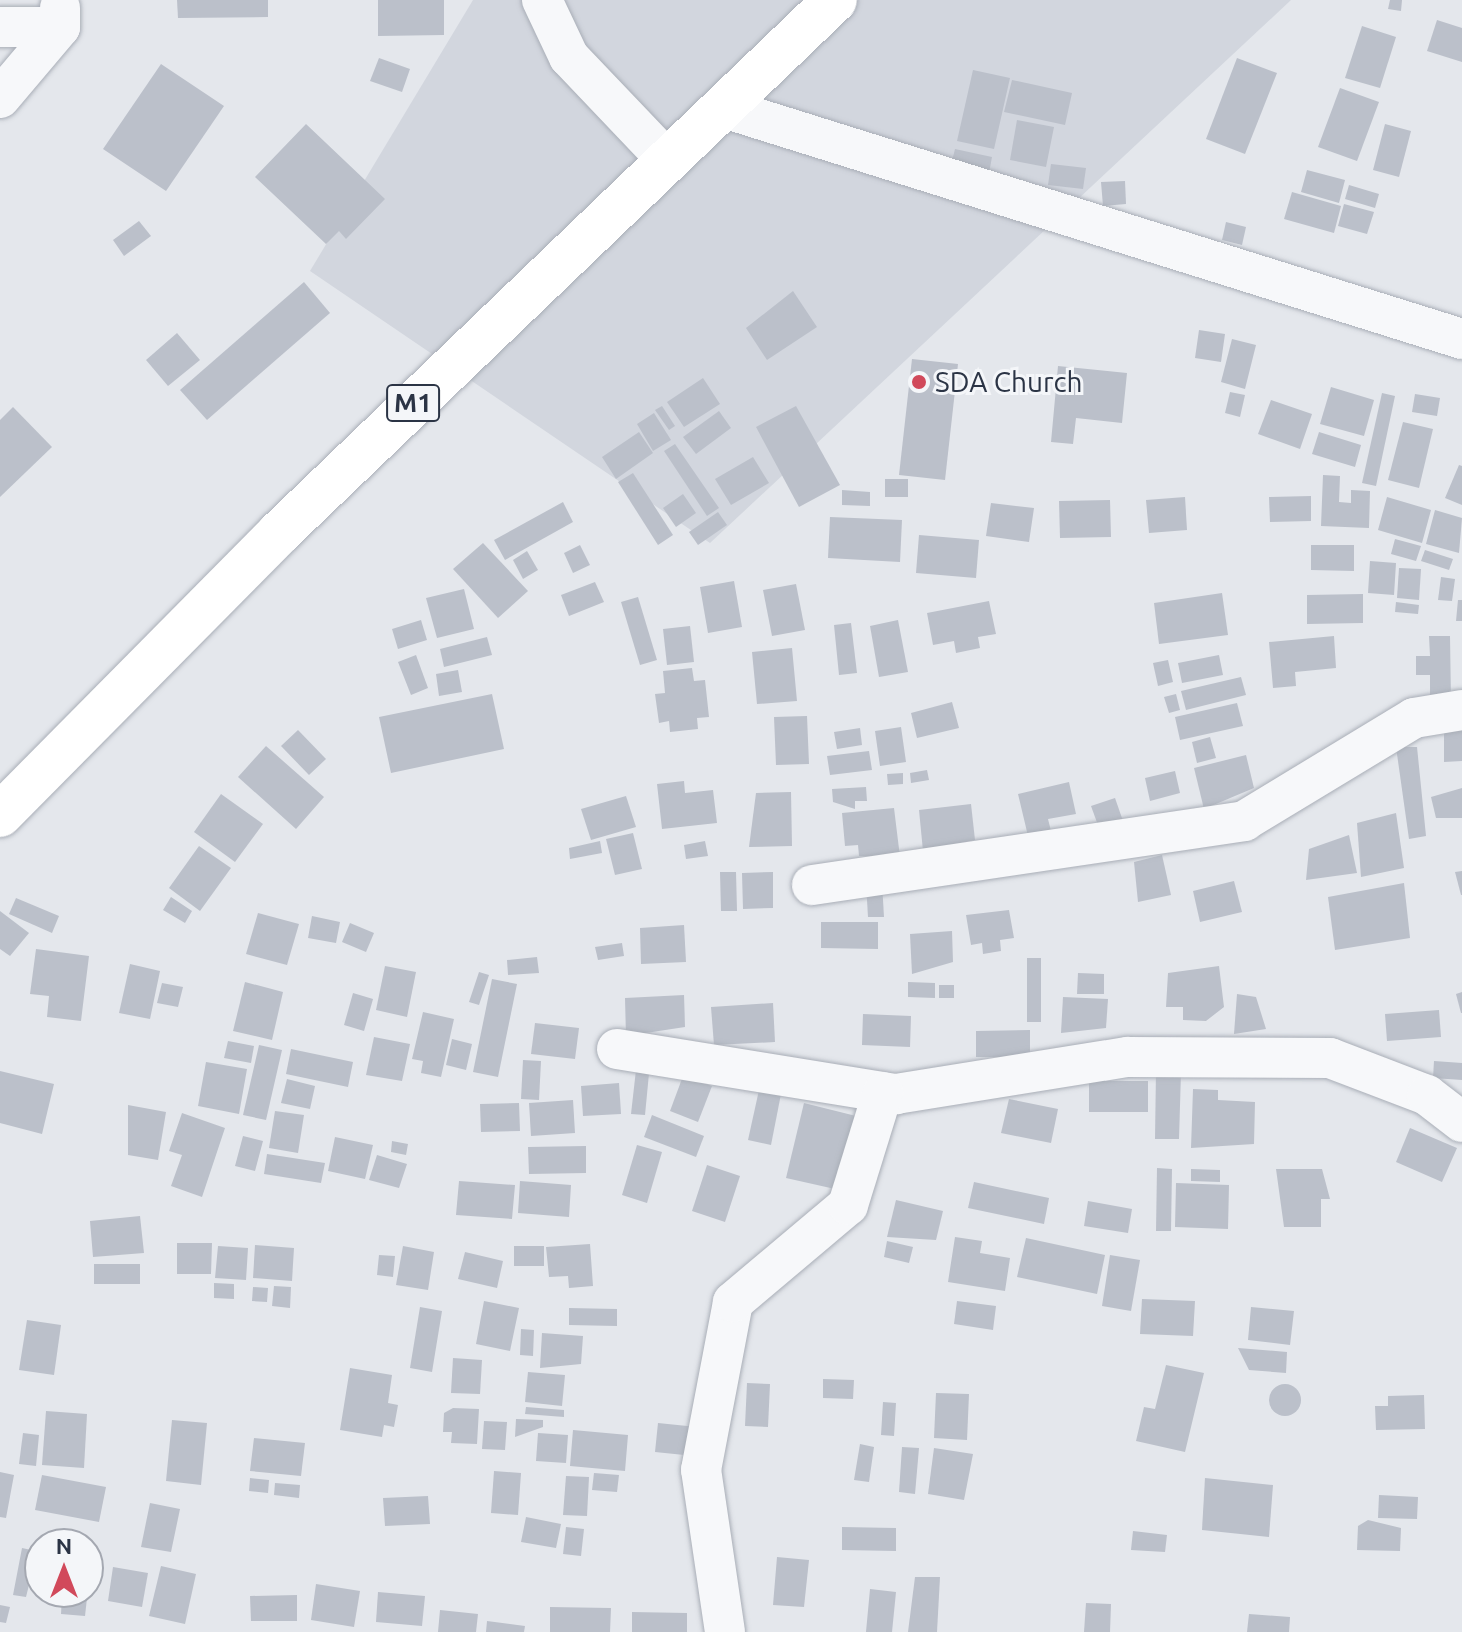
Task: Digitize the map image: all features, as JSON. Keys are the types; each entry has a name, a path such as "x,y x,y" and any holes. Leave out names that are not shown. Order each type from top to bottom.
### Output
{"highway":[{"name":"M1","path":"0,815 666,159 724,108 835,0"}],"street":[{"path":"542,0 569,57 666,159"},
{"path":"0,27 60,14"},
{"path":"0,98 60,14"},
{"path":"724,108 1462,339"},
{"path":"812,885 1244,821 1414,718 1462,710"},
{"path":"617,1049 883,1092 1128,1057 1330,1058 1427,1095 1462,1122"},
{"path":"725,1632 701,1470 733,1302 848,1205 883,1092"}],"shaded area":[{"path":"473,0 1291,0 710,543 310,271"}],"building":[{"path":"177,0 268,0 268,17 178,18"},
{"path":"378,0 444,0 444,35 378,36"},
{"path":"1390,0 1402,0 1401,11 1388,9"},
{"path":"1437,20 1462,28 1462,62 1427,51"},
{"path":"1362,26 1396,37 1380,88 1345,78"},
{"path":"379,58 410,69 402,92 370,81"},
{"path":"1237,58 1277,73 1245,154 1206,139"},
{"path":"161,64 224,106 166,191 103,149"},
{"path":"973,70 1010,78 994,149 957,141"},
{"path":"1012,80 1072,93 1065,125 1004,112"},
{"path":"1340,88 1379,102 1357,161 1318,147"},
{"path":"1017,120 1054,127 1046,167 1010,160"},
{"path":"306,124 385,199 346,239 339,231 326,244 255,177"},
{"path":"1385,124 1411,131 1399,177 1373,170"},
{"path":"955,149 992,157 989,173 951,165"},
{"path":"1051,164 1086,168 1083,189 1048,185"},
{"path":"1307,170 1345,180 1339,203 1301,192"},
{"path":"1125,181 1126,204 1103,206 1101,182"},
{"path":"1349,185 1379,194 1375,208 1345,199"},
{"path":"1292,192 1341,206 1334,233 1284,219"},
{"path":"1344,204 1374,212 1367,234 1338,226"},
{"path":"139,221 151,236 124,256 113,240"},
{"path":"1226,222 1246,227 1242,245 1222,240"},
{"path":"304,282 330,313 207,420 180,390"},
{"path":"793,291 817,327 767,360 746,328"},
{"path":"1199,330 1225,334 1221,362 1195,358"},
{"path":"177,333 200,360 168,386 146,360"},
{"path":"1232,339 1256,345 1245,389 1221,382"},
{"path":"912,359 958,364 945,480 899,475"},
{"path":"1058,366 1127,373 1122,423 1076,418 1073,444 1051,442"},
{"path":"703,378 720,404 684,427 667,402"},
{"path":"1331,387 1374,400 1364,436 1320,424"},
{"path":"1230,392 1245,395 1240,417 1225,413"},
{"path":"1382,393 1395,396 1376,486 1362,483"},
{"path":"1415,394 1440,398 1437,416 1412,412"},
{"path":"1271,400 1312,414 1300,449 1258,434"},
{"path":"662,406 675,426 669,430 655,410"},
{"path":"796,406 840,485 799,507 756,427"},
{"path":"13,407 52,447 0,497 0,420"},
{"path":"719,411 731,428 696,454 683,437"},
{"path":"654,413 671,440 653,451 637,424"},
{"path":"1403,422 1433,429 1419,488 1388,480"},
{"path":"639,432 653,453 616,479 602,457"},
{"path":"1319,432 1361,445 1355,467 1312,454"},
{"path":"675,444 719,508 707,516 664,451"},
{"path":"753,457 769,483 731,505 715,479"},
{"path":"1459,465 1462,466 1462,505 1445,498"},
{"path":"633,473 673,535 658,545 618,482"},
{"path":"1323,475 1340,476 1339,502 1351,503 1351,490 1370,491 1369,528 1321,526"},
{"path":"885,479 908,479 908,497 885,497"},
{"path":"842,490 870,492 870,506 842,505"},
{"path":"683,494 696,513 676,527 663,508"},
{"path":"1311,496 1311,521 1270,522 1269,497"},
{"path":"1185,497 1187,530 1149,533 1146,500"},
{"path":"1387,497 1431,510 1422,543 1378,530"},
{"path":"1110,500 1111,537 1060,538 1059,501"},
{"path":"563,502 573,522 505,560 494,540"},
{"path":"991,503 1034,508 1029,542 986,536"},
{"path":"1435,510 1462,518 1459,553 1426,544"},
{"path":"718,512 727,525 698,545 689,532"},
{"path":"830,517 902,520 900,562 828,558"},
{"path":"919,535 979,540 976,578 916,573"},
{"path":"1395,539 1421,546 1416,561 1391,554"},
{"path":"483,543 528,591 498,618 453,569"},
{"path":"580,545 590,565 573,573 564,553"},
{"path":"1311,545 1354,545 1354,571 1311,570"},
{"path":"1425,550 1453,559 1449,570 1421,561"},
{"path":"527,551 538,570 523,579 513,560"},
{"path":"1370,561 1396,563 1394,595 1368,593"},
{"path":"1399,568 1421,569 1419,600 1397,598"},
{"path":"1441,577 1455,579 1452,601 1438,600"},
{"path":"734,581 742,627 708,633 700,587"},
{"path":"595,582 604,602 569,616 561,595"},
{"path":"796,584 805,630 772,636 763,590"},
{"path":"464,589 474,629 437,638 426,598"},
{"path":"1222,593 1228,635 1159,644 1154,603"},
{"path":"1363,594 1363,623 1307,624 1307,595"},
{"path":"638,597 657,660 640,665 621,602"},
{"path":"1458,600 1462,600 1462,621 1456,621"},
{"path":"989,601 996,634 978,637 980,648 956,653 954,641 933,645 927,613"},
{"path":"1396,602 1419,605 1418,614 1395,612"},
{"path":"421,620 427,640 398,649 392,629"},
{"path":"898,620 908,672 879,677 870,626"},
{"path":"851,623 857,673 839,675 834,625"},
{"path":"690,626 694,662 667,665 663,629"},
{"path":"1334,636 1336,668 1295,672 1296,686 1273,688 1269,642"},
{"path":"1429,636 1450,636 1451,701 1430,701 1430,675 1416,675 1416,656 1430,656"},
{"path":"487,637 492,655 444,667 440,649"},
{"path":"792,648 797,701 757,704 752,652"},
{"path":"416,655 428,688 411,695 398,662"},
{"path":"1219,655 1223,675 1182,683 1178,663"},
{"path":"1168,660 1173,682 1158,686 1153,663"},
{"path":"692,668 694,681 705,680 709,717 697,718 698,729 670,732 669,721 659,723 655,694 665,693 663,671"},
{"path":"458,670 462,692 439,696 436,674"},
{"path":"1241,677 1246,695 1186,710 1181,691"},
{"path":"492,694 504,749 391,773 379,717"},
{"path":"1176,694 1180,710 1169,713 1164,697"},
{"path":"952,702 959,728 917,738 911,713"},
{"path":"1237,703 1243,726 1180,740 1175,717"},
{"path":"807,716 809,764 776,765 774,717"},
{"path":"901,727 906,762 880,766 875,731"},
{"path":"1444,727 1462,727 1462,761 1444,762"},
{"path":"860,728 862,745 837,749 834,732"},
{"path":"298,730 326,759 309,775 281,746"},
{"path":"1210,737 1216,758 1197,763 1192,742"},
{"path":"266,746 324,797 296,829 238,777"},
{"path":"1396,747 1417,747 1426,836 1409,839"},
{"path":"869,751 872,770 830,775 827,756"},
{"path":"1246,755 1254,788 1204,809 1194,768"},
{"path":"927,770 929,780 911,783 910,773"},
{"path":"1175,771 1180,793 1150,801 1145,778"},
{"path":"903,773 903,784 888,785 887,774"},
{"path":"684,781 685,793 713,790 717,823 662,829 657,784"},
{"path":"1069,782 1076,814 1048,819 1051,831 1028,836 1018,794"},
{"path":"866,787 867,801 855,801 855,809 833,802 832,789"},
{"path":"1462,788 1462,818 1436,818 1431,797"},
{"path":"791,792 792,846 749,847 756,793"},
{"path":"221,794 263,824 235,862 194,832"},
{"path":"626,796 636,827 591,840 581,809"},
{"path":"1115,798 1123,821 1099,828 1091,806"},
{"path":"971,804 975,840 923,851 919,810"},
{"path":"894,808 900,857 859,856 858,845 845,846 842,813"},
{"path":"1396,813 1404,868 1361,877 1357,823"},
{"path":"633,833 642,869 615,875 606,839"},
{"path":"1349,835 1357,873 1306,880 1309,849"},
{"path":"600,841 602,853 570,859 569,848"},
{"path":"705,841 708,856 686,859 684,845"},
{"path":"199,846 231,868 200,911 169,888"},
{"path":"1162,855 1171,895 1138,902 1134,862"},
{"path":"1462,871 1462,895 1461,895 1455,872"},
{"path":"720,872 736,872 737,911 721,911"},
{"path":"773,872 773,908 743,909 742,873"},
{"path":"1234,881 1242,912 1200,922 1193,891"},
{"path":"866,883 882,883 884,917 868,917"},
{"path":"1404,883 1410,938 1335,950 1328,897"},
{"path":"171,897 192,911 185,923 163,910"},
{"path":"16,898 59,916 52,933 9,914"},
{"path":"1009,910 1014,938 1000,940 1001,951 983,954 982,943 971,945 966,915"},
{"path":"0,911 29,933 10,956 0,949"},
{"path":"258,913 299,924 287,965 246,954"},
{"path":"312,916 340,922 336,943 308,938"},
{"path":"821,922 878,922 878,949 821,948"},
{"path":"350,923 374,933 366,952 342,942"},
{"path":"684,925 686,962 641,964 640,928"},
{"path":"952,931 953,962 912,974 910,934"},
{"path":"622,943 624,956 598,960 595,947"},
{"path":"36,949 89,956 81,1021 47,1017 49,996 30,994"},
{"path":"537,957 539,973 508,975 507,960"},
{"path":"1027,958 1041,958 1041,1022 1027,1022"},
{"path":"130,964 160,971 150,1019 119,1013"},
{"path":"385,966 416,972 407,1017 376,1010"},
{"path":"1219,966 1224,1007 1206,1021 1183,1020 1183,1007 1166,1007 1168,973"},
{"path":"479,972 489,975 479,1005 469,1002"},
{"path":"1078,973 1104,974 1104,994 1077,994"},
{"path":"492,979 517,984 498,1077 473,1072"},
{"path":"245,982 283,992 272,1040 233,1031"},
{"path":"908,982 935,983 935,998 908,997"},
{"path":"162,983 183,987 178,1007 157,1003"},
{"path":"939,985 954,985 954,998 939,998"},
{"path":"1462,992 1462,1013 1461,1013 1456,994"},
{"path":"353,993 373,999 364,1031 344,1025"},
{"path":"1237,994 1256,997 1266,1029 1234,1034"},
{"path":"684,995 685,1027 626,1036 625,998"},
{"path":"1063,997 1108,999 1106,1028 1061,1033"},
{"path":"773,1003 775,1042 714,1045 711,1007"},
{"path":"1439,1010 1441,1037 1387,1041 1385,1014"},
{"path":"423,1012 454,1019 441,1077 421,1073 423,1061 412,1059"},
{"path":"863,1014 911,1016 910,1047 862,1045"},
{"path":"535,1023 579,1028 575,1059 531,1054"},
{"path":"1030,1030 1030,1057 976,1057 976,1031"},
{"path":"374,1037 410,1044 402,1081 366,1075"},
{"path":"452,1039 472,1044 466,1070 446,1065"},
{"path":"228,1041 254,1046 251,1063 224,1058"},
{"path":"259,1045 282,1050 266,1120 243,1115"},
{"path":"291,1049 353,1062 348,1087 286,1074"},
{"path":"523,1060 541,1061 539,1100 521,1099"},
{"path":"637,1061 650,1063 645,1115 631,1114"},
{"path":"1434,1061 1462,1063 1462,1080 1433,1078"},
{"path":"206,1062 247,1069 239,1114 198,1106"},
{"path":"0,1071 54,1084 42,1134 0,1123"},
{"path":"1156,1071 1181,1072 1179,1139 1155,1139"},
{"path":"683,1076 712,1086 698,1122 670,1111"},
{"path":"287,1079 315,1086 310,1109 281,1103"},
{"path":"1089,1081 1148,1081 1148,1112 1089,1112"},
{"path":"619,1083 621,1114 583,1116 581,1086"},
{"path":"1193,1089 1218,1090 1218,1100 1255,1102 1254,1144 1191,1148"},
{"path":"759,1090 781,1094 771,1145 748,1140"},
{"path":"1009,1099 1058,1109 1051,1143 1001,1133"},
{"path":"573,1100 575,1133 531,1136 529,1103"},
{"path":"519,1103 520,1131 481,1132 480,1104"},
{"path":"804,1103 856,1116 835,1189 786,1178"},
{"path":"128,1105 166,1112 158,1160 128,1155"},
{"path":"275,1111 304,1115 298,1153 269,1148"},
{"path":"182,1113 225,1128 202,1197 171,1186 182,1155 169,1151"},
{"path":"652,1115 704,1136 696,1157 644,1137"},
{"path":"1410,1128 1457,1148 1442,1182 1396,1162"},
{"path":"243,1136 263,1141 255,1171 235,1166"},
{"path":"335,1137 373,1145 365,1179 328,1171"},
{"path":"392,1141 408,1144 406,1155 391,1152"},
{"path":"637,1145 662,1152 647,1203 622,1195"},
{"path":"586,1146 586,1173 529,1174 528,1147"},
{"path":"267,1154 325,1163 321,1183 264,1174"},
{"path":"377,1155 407,1164 399,1188 369,1180"},
{"path":"707,1165 740,1176 725,1222 692,1211"},
{"path":"1157,1168 1172,1169 1171,1231 1156,1231"},
{"path":"1191,1169 1220,1170 1220,1182 1191,1181"},
{"path":"1276,1169 1322,1169 1330,1199 1321,1199 1321,1227 1284,1227"},
{"path":"459,1181 515,1185 512,1219 456,1215"},
{"path":"520,1181 571,1185 569,1217 518,1213"},
{"path":"974,1182 1049,1198 1044,1224 968,1208"},
{"path":"1176,1183 1229,1185 1228,1229 1175,1227"},
{"path":"896,1200 943,1211 936,1240 887,1237"},
{"path":"1088,1201 1132,1209 1128,1233 1084,1226"},
{"path":"140,1216 144,1253 93,1257 90,1221"},
{"path":"955,1237 982,1241 980,1253 1010,1258 1005,1291 948,1282"},
{"path":"1026,1238 1105,1255 1097,1294 1017,1277"},
{"path":"887,1241 913,1247 909,1263 884,1257"},
{"path":"177,1243 212,1243 211,1274 177,1274"},
{"path":"590,1244 593,1286 569,1288 568,1276 549,1277 546,1247"},
{"path":"255,1245 294,1248 292,1281 253,1278"},
{"path":"218,1246 248,1248 246,1280 215,1278"},
{"path":"403,1246 434,1252 428,1290 396,1285"},
{"path":"514,1246 544,1246 544,1266 514,1266"},
{"path":"465,1252 503,1261 497,1288 458,1279"},
{"path":"379,1255 395,1256 393,1277 377,1275"},
{"path":"1110,1255 1140,1260 1131,1311 1102,1306"},
{"path":"94,1264 140,1264 140,1284 94,1284"},
{"path":"214,1283 234,1284 234,1299 214,1298"},
{"path":"274,1286 291,1287 290,1308 272,1306"},
{"path":"253,1287 268,1288 267,1302 252,1301"},
{"path":"1142,1299 1195,1301 1193,1336 1140,1334"},
{"path":"484,1301 519,1308 510,1351 476,1344"},
{"path":"957,1301 996,1306 993,1330 954,1324"},
{"path":"420,1307 442,1311 432,1372 410,1368"},
{"path":"1251,1307 1294,1311 1290,1345 1248,1340"},
{"path":"569,1308 617,1309 617,1326 569,1325"},
{"path":"27,1320 61,1325 54,1375 19,1370"},
{"path":"521,1329 534,1330 533,1356 520,1355"},
{"path":"542,1333 583,1336 581,1364 540,1368"},
{"path":"1238,1348 1287,1352 1286,1373 1249,1370"},
{"path":"453,1358 482,1360 480,1394 451,1393"},
{"path":"1166,1365 1204,1373 1185,1452 1136,1441 1144,1407 1155,1409"},
{"path":"350,1368 392,1375 388,1403 398,1405 394,1427 384,1425 382,1437 340,1430"},
{"path":"528,1372 565,1375 562,1406 525,1402"},
{"path":"823,1379 854,1380 853,1399 823,1398"},
{"path":"747,1383 770,1384 768,1427 745,1426"},
{"path":"1285,1384 1297,1388 1301,1400 1297,1412 1285,1416 1273,1412 1269,1400 1273,1388"},
{"path":"936,1393 969,1394 967,1440 934,1438"},
{"path":"1424,1395 1425,1429 1376,1430 1375,1406 1388,1406 1388,1396"},
{"path":"883,1402 896,1403 894,1436 881,1435"},
{"path":"526,1407 564,1410 564,1417 525,1414"},
{"path":"453,1408 479,1409 477,1444 451,1443 452,1432 443,1432 444,1413"},
{"path":"46,1411 87,1414 84,1468 42,1465"},
{"path":"516,1419 543,1420 543,1427 515,1437"},
{"path":"172,1420 207,1423 201,1485 166,1481"},
{"path":"484,1421 507,1422 505,1450 482,1449"},
{"path":"658,1423 697,1427 694,1456 655,1452"},
{"path":"573,1430 628,1435 625,1471 570,1466"},
{"path":"23,1433 39,1435 36,1466 19,1464"},
{"path":"538,1433 568,1435 566,1463 536,1461"},
{"path":"254,1438 305,1443 301,1476 250,1471"},
{"path":"860,1444 874,1447 869,1482 854,1480"},
{"path":"902,1447 919,1448 915,1494 899,1492"},
{"path":"934,1448 973,1454 964,1500 928,1494"},
{"path":"494,1471 521,1473 518,1515 491,1513"},
{"path":"0,1472 14,1475 6,1518 0,1517"},
{"path":"594,1473 619,1475 617,1492 592,1490"},
{"path":"42,1475 106,1487 99,1522 35,1510"},
{"path":"566,1476 589,1477 587,1516 563,1515"},
{"path":"250,1478 269,1480 268,1493 249,1491"},
{"path":"1205,1478 1273,1485 1269,1537 1202,1530"},
{"path":"275,1483 300,1485 299,1498 274,1495"},
{"path":"1379,1495 1418,1497 1417,1519 1378,1518"},
{"path":"428,1496 430,1524 385,1526 383,1498"},
{"path":"150,1503 180,1509 171,1552 141,1547"},
{"path":"526,1517 561,1524 556,1548 521,1542"},
{"path":"1368,1520 1401,1528 1400,1551 1357,1550 1358,1526"},
{"path":"566,1527 584,1529 581,1556 563,1554"},
{"path":"842,1527 896,1528 896,1551 842,1550"},
{"path":"1133,1531 1167,1535 1165,1552 1131,1550"},
{"path":"22,1548 24,1597 13,1595"},
{"path":"777,1557 809,1560 804,1607 773,1605"},
{"path":"161,1566 196,1574 185,1624 149,1616"},
{"path":"113,1567 148,1573 142,1607 108,1601"},
{"path":"915,1577 940,1577 937,1632 908,1632"},
{"path":"316,1584 360,1591 354,1627 311,1620"},
{"path":"870,1589 896,1592 892,1632 866,1632"},
{"path":"378,1592 425,1596 422,1626 376,1622"},
{"path":"297,1595 297,1621 251,1621 250,1596"},
{"path":"1086,1603 1111,1604 1110,1632 1084,1632"},
{"path":"0,1605 10,1607 6,1623 0,1622"},
{"path":"550,1607 611,1608 610,1632 550,1632"},
{"path":"61,1608 86,1608 85,1616 61,1614"},
{"path":"440,1610 478,1614 476,1632 438,1632"},
{"path":"632,1612 687,1613 687,1632 632,1632"},
{"path":"1249,1614 1290,1617 1289,1632 1247,1632"},
{"path":"487,1621 525,1626 524,1632 486,1632"}],"place":[{"name":"SDA Church","path":"919,382"}]}
